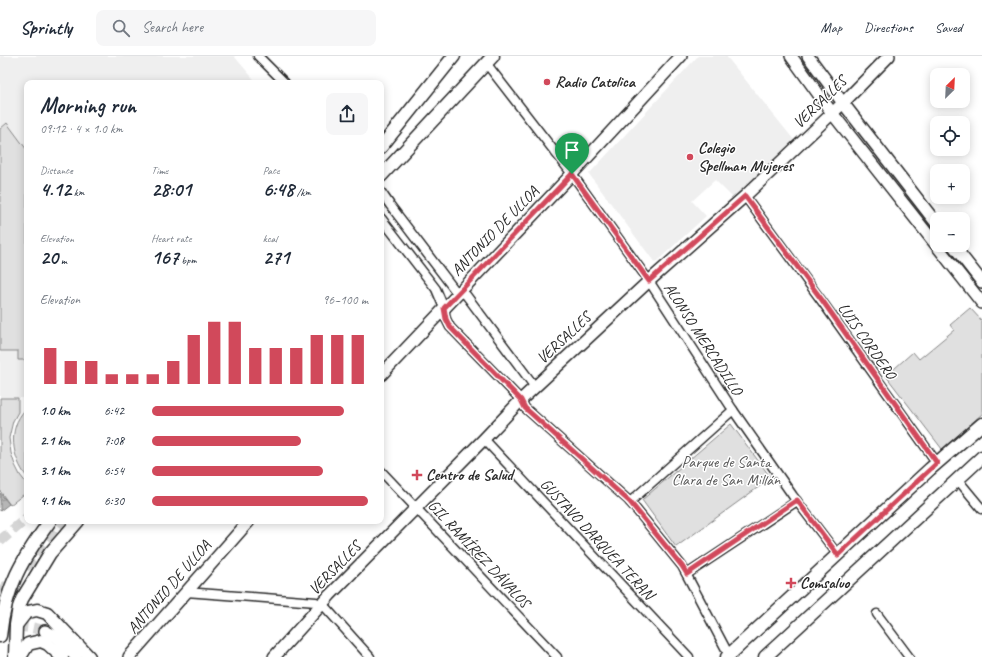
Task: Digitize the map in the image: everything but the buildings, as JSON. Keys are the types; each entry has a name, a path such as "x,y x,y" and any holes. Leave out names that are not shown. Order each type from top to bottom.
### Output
{"main road":[{"path":"384,142 454,56"},
{"path":"384,173 486,58"},
{"path":"728,656 937,463 982,424"},
{"path":"765,657 982,457"},
{"path":"0,636 11,585 21,563 48,524"},
{"path":"15,657 16,625 19,607 26,590 50,553 75,524"},
{"path":"16,625 28,612 37,610 47,613 89,657"},
{"path":"20,657 28,644 41,641 48,644 62,657"}],"street":[{"path":"258,56 282,80"},
{"name":"ANTONIO DE ULLOA","path":"384,372 572,174 681,56"},
{"path":"791,56 832,114 982,303"},
{"path":"808,56 930,215"},
{"name":"VERSALLES","path":"274,657 322,604 521,400 649,281 745,196 832,114 889,56"},
{"name":"ALONSO MERCADILLO","path":"486,58 649,281 733,410 838,555"},
{"path":"384,196 454,289 466,295 535,387"},
{"name":"LUIS CORDERO","path":"745,196 853,351 937,463"},
{"path":"384,222 436,289 450,327 521,400 525,408 630,502 682,566 728,656"},
{"path":"958,252 982,282"},
{"path":"630,502 733,410"},
{"name":"GUSTAVO DARQUEA TERAN","path":"484,439 689,657"},
{"name":"GIL RAMÍREZ DÁVALOS","path":"384,474 557,657"},
{"path":"958,480 982,508"},
{"path":"687,574 797,500"},
{"name":"ANTONIO DE ULLOA","path":"129,657 246,524"},
{"path":"186,592 316,602 322,604 370,657"},
{"path":"877,614 909,657"},
{"path":"45,631 57,637 76,657"}],"shaded area":[{"path":"0,56 234,56 254,80 24,80 24,398 0,398"},
{"name":"Colegio Spellman Mujeres","path":"698,56 726,56 794,140 734,199 715,180 692,201 706,216 655,263 589,174"}],"green space":[{"path":"7,123 24,146 24,360 18,360 18,351 0,351 0,129"},
{"path":"970,308 982,321 982,414 942,449 886,376 913,352 919,359 954,330 950,325"},
{"path":"0,398 18,398 18,412 13,421 9,438 11,453 15,465 24,480 24,494 10,505 0,491"},
{"path":"24,411 24,472 18,461 14,444 14,435 19,418"},
{"name":"Parque de Santa Clara de San Millán","path":"731,424 771,478 676,547 642,500"}],"water":[{"path":"0,493 9,504 0,511"}],"tunnel":[{"path":"0,541 24,521"},
{"path":"0,594 63,524"},
{"path":"0,628 23,626 45,631"}],"place":[{"name":"Radio Catolica","path":"547,82"},
{"name":"Colegio Spellman Mujeres","path":"690,157"},
{"name":"Centro de Salud","path":"417,475"},
{"name":"Comsaluo","path":"791,583"}],"route":[{"path":"572,174 649,281 745,196 822,300 937,463 838,555 797,500 687,574 630,502 525,408 521,400 450,327 446,319 444,308 572,174"}]}
